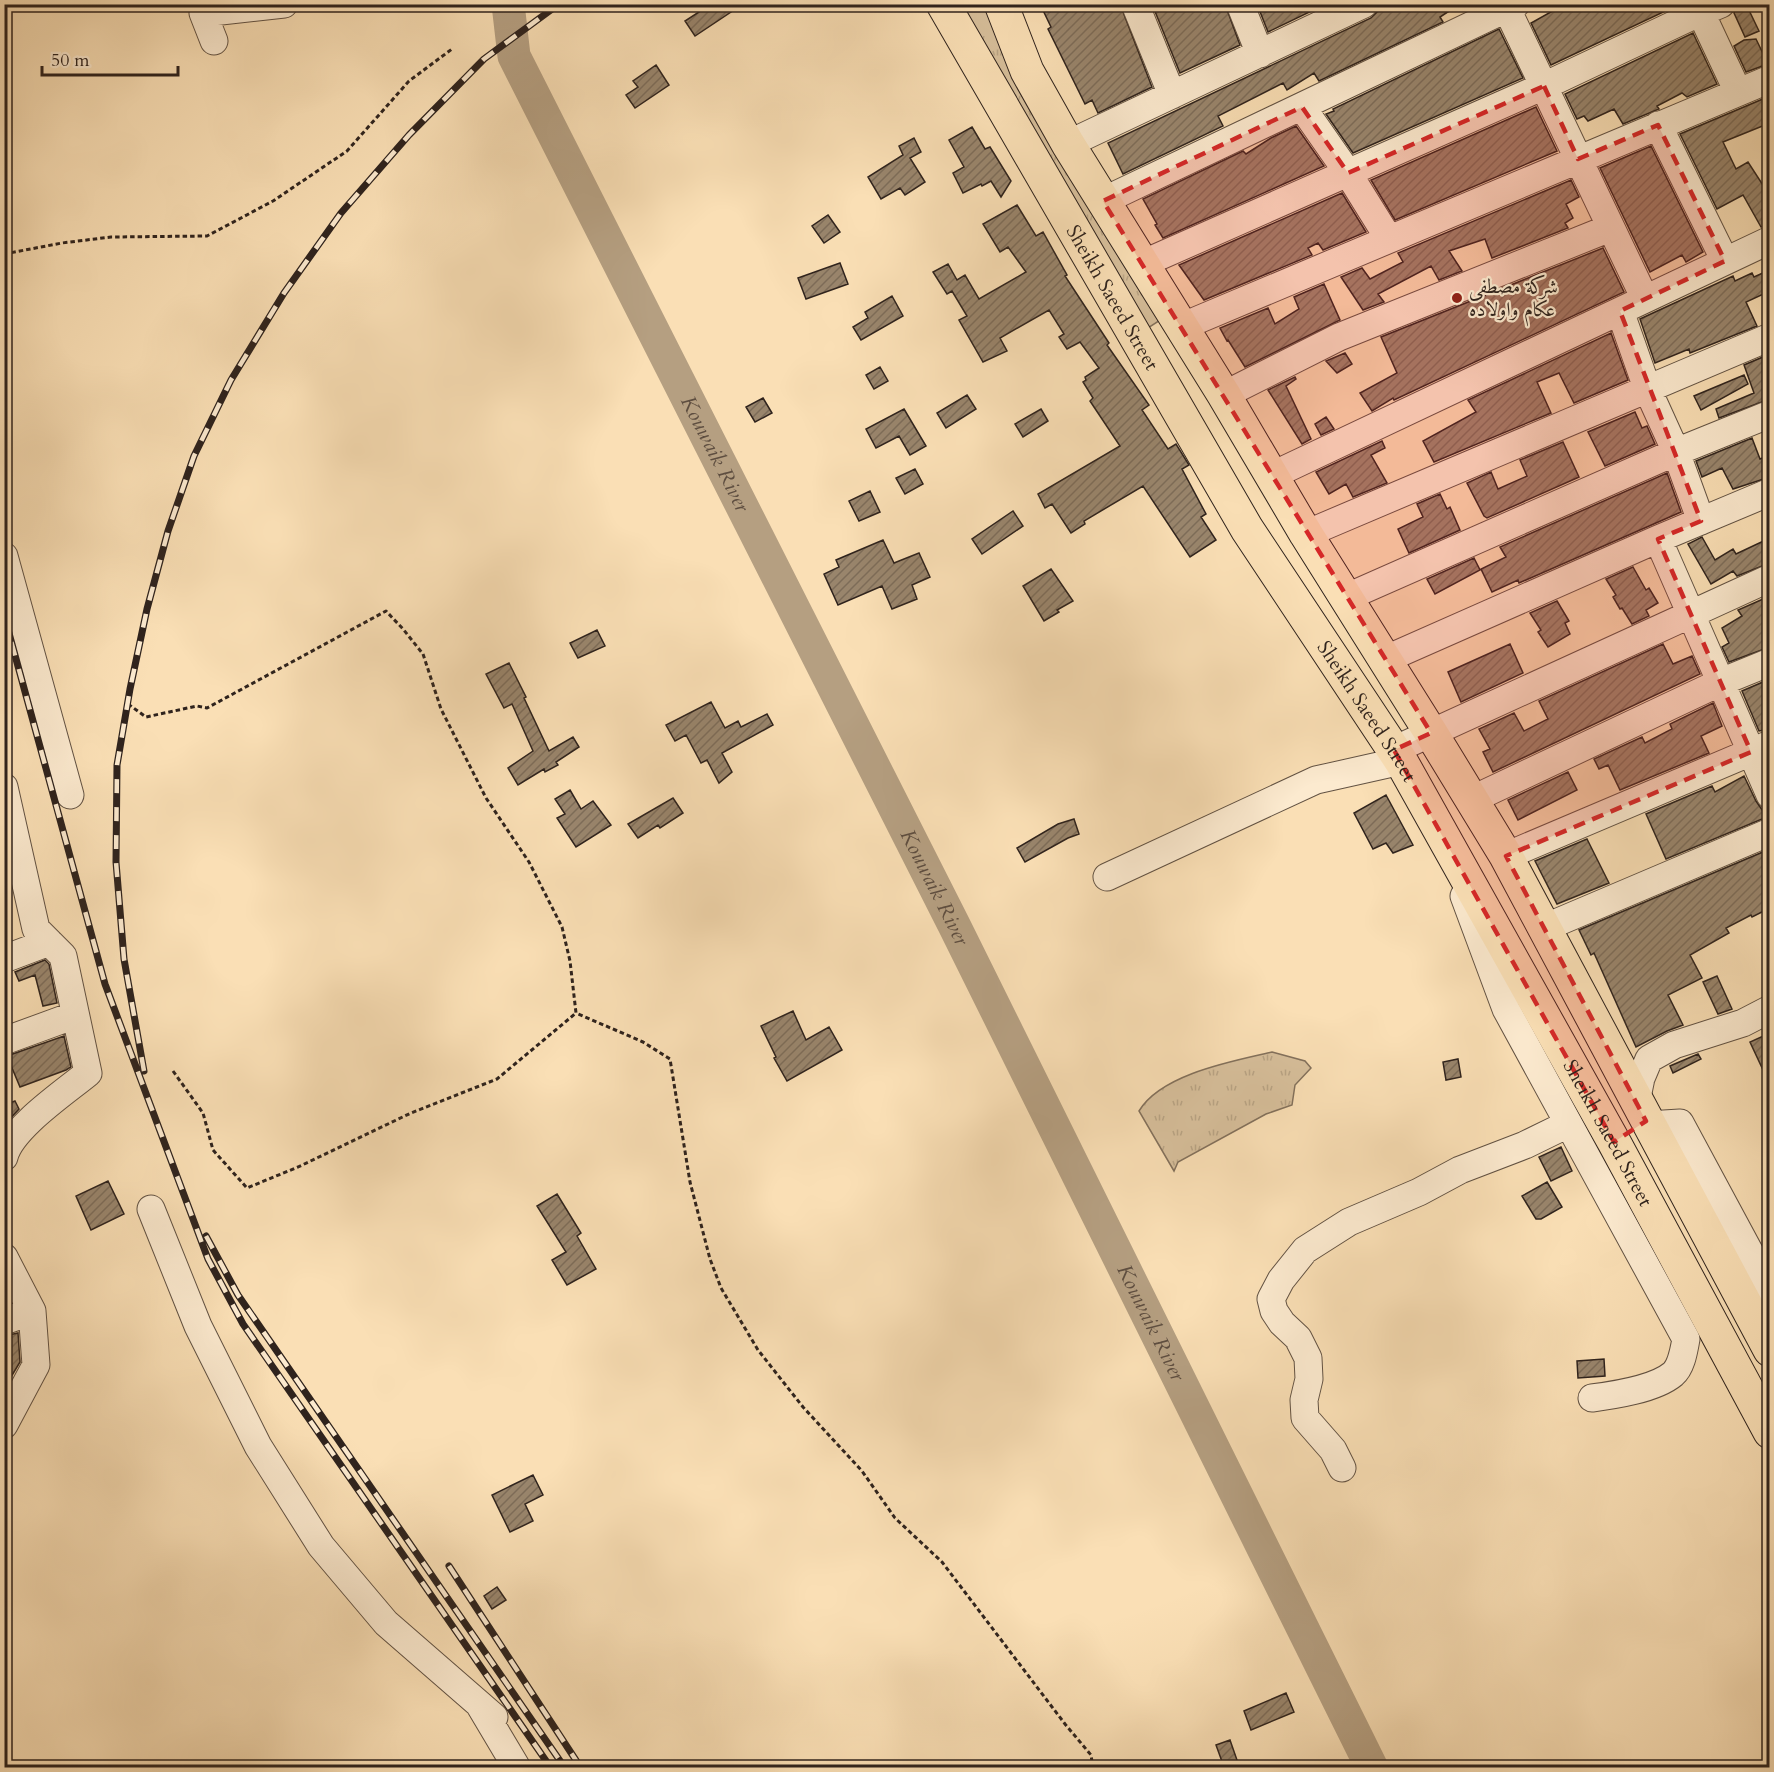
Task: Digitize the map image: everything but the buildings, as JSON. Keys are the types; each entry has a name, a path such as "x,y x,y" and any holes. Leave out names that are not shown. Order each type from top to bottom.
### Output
{"main road":[{"name":"Sheikh Saeed Street","path":"943,4 1247,528 1397,756 1440,829 1614,1142 1770,1432"},
{"name":"Sheikh Saeed Street","path":"1001,4 1027,71 1068,144 1506,856 1770,1350"},
{"path":"1614,1142 1643,1116"}],"street":[{"path":"214,41 203,9 284,4"},
{"path":"1135,4 1172,95"},
{"path":"1240,4 1260,54"},
{"path":"1068,144 1260,54 1324,13 1364,4"},
{"path":"1104,201 1302,107 1469,15 1512,7 1544,87 1645,299"},
{"path":"1142,264 1544,87 1698,10 1738,92"},
{"path":"1181,327 1770,79"},
{"path":"1302,107 1348,173 1389,239"},
{"path":"1658,125 1725,261"},
{"path":"1224,395 1339,337 1610,228"},
{"path":"1271,476 1770,240"},
{"path":"1620,310 1647,388 1676,452 1701,521"},
{"path":"1306,534 1770,337"},
{"path":"1346,598 1676,452 1770,414"},
{"path":"1384,660 1770,492"},
{"path":"1658,539 1721,682 1760,748 1770,795"},
{"path":"4,556 69,795"},
{"path":"1107,877 1316,780 1397,756 1431,733 1770,578"},
{"path":"1471,800 1721,682 1770,662"},
{"path":"1506,856 1760,748"},
{"path":"4,787 36,929 63,956 88,1073 27,1122 8,1145"},
{"path":"1440,829 1506,1009 1686,1339 1684,1354 1674,1373 1640,1389 1592,1398"},
{"path":"1544,928 1770,832"},
{"path":"4,959 49,942"},
{"path":"1770,1009 1743,1023 1674,1045 1650,1059 1641,1078 1643,1116 1680,1123 1770,1290"},
{"path":"4,1041 75,1015"},
{"path":"1342,1468 1333,1450 1305,1418 1304,1400 1309,1379 1308,1358 1298,1338 1282,1323 1274,1311 1271,1299 1281,1280 1305,1250 1349,1222 1419,1192 1460,1170 1525,1145 1568,1124"},
{"path":"151,1209 198,1326 258,1446 321,1546 386,1623 486,1710 517,1767"},
{"path":"4,1257 32,1311 36,1365 4,1425"},
{"path":"4,1322 32,1311"}],"path":[{"path":"4,254 111,237 207,236 273,201 347,151 409,81 452,49"},
{"path":"128,704 146,717 197,706 207,708 386,611 423,654 441,709 486,798 529,862 562,927 570,961 576,1013"},
{"path":"173,1071 203,1113 213,1150 248,1188 298,1167 411,1113 497,1079 576,1013"},
{"path":"576,1013 643,1042 670,1059 690,1182 710,1259 721,1288 758,1350 803,1407 862,1471 895,1518 942,1562 1091,1755 1094,1767"}],"highlighted area":[{"path":"1544,86 1578,159 1658,125 1725,261 1620,311 1701,521 1658,539 1751,752 1506,856 1646,1121 1614,1142 1394,750 1431,733 1103,201 1302,107 1348,173"}],"green space":[{"path":"954,5 990,5 1165,317 1148,328"},
{"path":"1272,1052 1305,1061 1311,1068 1295,1085 1292,1105 1266,1114 1178,1162 1174,1171 1139,1111 1149,1098 1180,1078 1219,1065"}],"waterway":[{"name":"Kouwaik River","path":"508,4 514,56 954,925 1372,1768"}],"railway":[{"path":"144,1071 124,959 116,862 117,765 147,609 168,531 194,456 231,380 284,293 341,213 409,135 484,59 559,4"},
{"path":"4,615 105,984 208,1259 243,1324 551,1768"},
{"path":"206,1236 238,1295 565,1768"},
{"path":"449,1566 581,1768"}],"place":[{"name":"شركة مصطفى عكام واولاده","path":"1457,298"}]}
